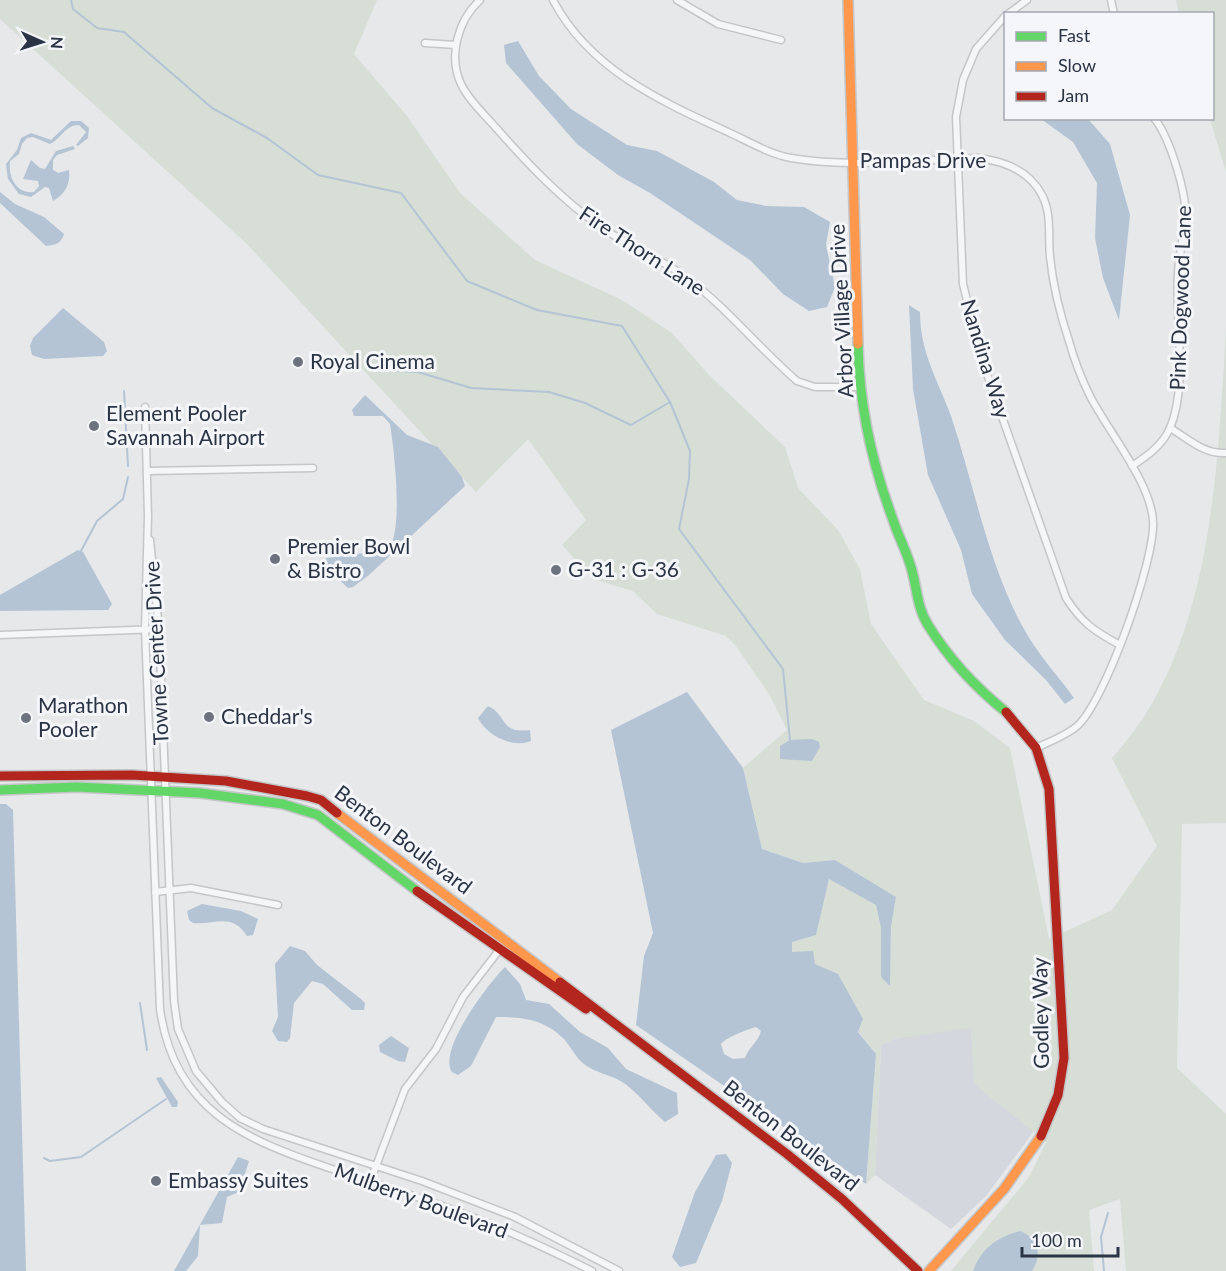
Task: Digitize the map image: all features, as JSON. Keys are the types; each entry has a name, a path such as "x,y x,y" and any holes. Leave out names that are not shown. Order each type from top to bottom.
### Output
{"street":[{"name":"Fire Thorn Lane","path":"480,0 471,8 461,26 456,45 460,83 521,156 572,205 602,228 685,276 711,297 797,381 814,387 860,387"},
{"name":"Pampas Drive","path":"553,0 587,48 619,76 774,154 810,160 999,160 1027,177 1042,195 1047,208 1056,297 1069,343 1089,395 1132,466 1154,520 1136,608 1088,713 1077,727 1036,748"},
{"path":"677,0 718,24 781,40"},
{"name":"Arbor Village Drive","path":"848,0 860,387 872,447 925,619 970,682 1012,717 1036,748"},
{"name":"Nandina Way","path":"1010,12 1027,0"},
{"name":"Nandina Way","path":"1004,17 976,49 963,80 956,117 963,284 981,357 1066,598 1078,618 1120,645"},
{"path":"425,43 456,45"},
{"name":"Pink Dogwood Lane","path":"1132,466 1150,454 1170,428 1178,400 1178,273 1185,203 1164,134 1155,120"},
{"name":"Towne Center Drive","path":"145,407 148,516 145,629 149,776"},
{"path":"1170,428 1188,438 1205,452 1226,453"},
{"path":"147,471 314,468"},
{"name":"Towne Center Drive","path":"148,516 159,629 164,790"},
{"path":"0,634 159,629"},
{"name":"Godley Way","path":"929,1271 1022,1167 1048,1121 1058,1094 1064,1058 1051,820 1049,789 1036,748"},
{"name":"Benton Boulevard","path":"0,776 72,773 163,776 287,788 321,800 808,1171 873,1227 917,1271"},
{"name":"Mulberry Boulevard","path":"149,776 162,1020 171,1053 192,1089 219,1117 242,1134 278,1151 475,1217 592,1271"},
{"name":"Benton Boulevard","path":"0,790 74,787 164,790 254,799 283,804 318,815 385,868 579,1005 605,1018"},
{"name":"Mulberry Boulevard","path":"164,790 168,891 178,1029 196,1071 222,1102 249,1123 515,1217 619,1271"},
{"path":"155,892 191,888 278,905"},
{"path":"370,1182 405,1089 436,1049 463,997 500,949"}],"shaded area":[{"path":"0,0 377,0 354,54 407,116 460,193 535,260 622,300 672,333 708,374 785,447 798,488 838,530 860,569 871,624 924,700 974,721 1010,748 1049,939 1112,910 1157,846 1112,758 1146,714 1171,665 1190,612 1204,556 1213,499 1226,330 1226,823 1182,824 1177,1068 1226,1114 1226,1271 1126,1271 1120,1199 1089,1210 1094,1271 951,1271 1029,1177 1046,1142 974,1084 971,1028 894,1039 881,1045 875,1175 866,1184 876,1054 858,1031 815,964 791,952 792,941 816,935 829,878 876,905 881,928 881,977 890,985 891,927 896,897 835,860 803,863 762,849 743,768 787,730 769,694 736,646 726,636 657,614 633,591 593,579 562,545 586,520 528,439 476,492 246,243 0,19"},
{"path":"1176,0 1226,0 1226,172 1210,120 1214,120 1214,12 1179,12"},
{"path":"971,1027 975,1084 1034,1131 986,1196 951,1229 875,1175 881,1045 894,1039"}],"water":[{"path":"518,41 539,76 571,109 627,145 657,151 714,182 737,200 766,206 804,207 830,222 826,245 835,287 827,307 809,311 783,294 750,260 650,193 618,175 577,144 506,63 504,45"},
{"path":"1042,120 1089,120 1110,144 1130,215 1119,320 1103,278 1095,238 1097,183 1073,142"},
{"path":"71,121 81,121 89,128 88,138 78,146 76,145 86,132 79,125 70,127 50,144 33,137 27,138 19,154 10,161 10,173 18,187 34,192 39,186 38,181 23,179 31,160 40,168 45,169 56,151 73,146 75,149 57,155 53,160 53,170 58,173 69,170 69,180 64,192 53,201 49,188 45,187 31,197 19,194 8,179 6,164 17,150 21,138 31,133 51,140"},
{"path":"0,192 15,204 44,217 64,234 61,240 46,246 0,203"},
{"path":"909,305 920,312 926,353 960,443 984,528 1003,584 1028,636 1074,698 1065,704 1046,680 1005,640 972,594 961,550 928,475 913,389"},
{"path":"63,308 104,342 107,351 103,356 44,359 32,355 30,346 33,338"},
{"path":"365,395 407,435 438,447 462,477 465,486 369,575 348,588 329,570 326,558 388,550 396,526 397,489 390,424 383,416 354,416 352,410"},
{"path":"78,550 83,552 112,604 108,610 0,611 0,595"},
{"path":"687,692 743,768 762,849 803,863 835,860 896,897 891,927 890,986 881,977 881,928 876,905 829,879 816,935 792,942 792,952 813,951 815,964 838,974 863,1019 858,1032 876,1054 866,1184 636,1025 644,956 653,933 611,730","holes":["756,1027 761,1031 745,1058 733,1059 724,1054 721,1044 727,1039"]},
{"path":"488,706 499,714 508,727 530,730 531,741 508,742 487,730 478,718"},
{"path":"812,739 819,742 820,747 812,761 780,759 780,746 790,740"},
{"path":"0,804 6,804 13,810 26,1271 0,1271"},
{"path":"202,904 241,911 258,919 253,935 247,936 235,924 229,922 193,923 189,920 187,911"},
{"path":"290,946 305,951 317,965 361,999 365,1003 364,1010 352,1010 323,984 312,981 294,1003 290,1038 287,1042 278,1041 272,1031 278,1017 275,964"},
{"path":"505,967 520,984 526,1000 549,1004 580,1032 608,1048 626,1069 677,1093 678,1114 665,1122 624,1083 584,1064 556,1032 533,1020 496,1017 471,1066 458,1075 452,1072 449,1062 458,1033 477,1001"},
{"path":"391,1036 409,1048 405,1062 380,1052 379,1045"},
{"path":"161,1077 178,1102 177,1107 172,1107 156,1078"},
{"path":"726,1154 732,1163 722,1201 696,1263 680,1267 672,1257 695,1192 716,1155"},
{"path":"238,1157 249,1161 239,1192 227,1197 222,1223 200,1225 198,1256 186,1271 174,1271"},
{"path":"1021,1231 1035,1240 1038,1252 1032,1271 973,1271 976,1263 992,1244 1005,1236"}],"waterway":[{"path":"71,0 73,9 97,28 124,32 212,108 267,138 318,175 401,193 467,281 537,310 622,326 670,402 631,425 585,403 549,392 471,388 418,372 379,370"},
{"path":"124,391 128,466"},
{"path":"670,402 690,451 689,479 679,529 783,669 790,740"},
{"path":"81,551 97,521 123,499 128,477"},
{"path":"140,1003 147,1050"},
{"path":"44,1158 50,1161 81,1157 166,1099"},
{"path":"1104,1271 1101,1237 1108,1213"}],"traffic: fast":[{"path":"858,344 861,388 873,454 894,523 910,564 924,618 963,672 1006,712"},
{"path":"0,790 77,787 200,793 283,804 318,815 417,891"}],"traffic: slow":[{"path":"848,0 858,344"},
{"path":"337,813 560,982"},
{"path":"929,1271 1004,1189 1041,1136"}],"traffic: jam":[{"path":"1006,712 1036,748 1049,789 1064,1058 1058,1095 1041,1136"},
{"path":"0,776 132,775 226,781 321,800 337,813"},
{"path":"417,891 586,1009"},
{"path":"560,982 787,1154 842,1199 918,1271"}],"place":[{"name":"Royal Cinema","path":"298,362"},
{"name":"Element Pooler Savannah Airport","path":"94,426"},
{"name":"Premier Bowl & Bistro","path":"275,559"},
{"name":"G-31 : G-36","path":"556,570"},
{"name":"Cheddar's","path":"209,717"},
{"name":"Marathon Pooler","path":"26,718"},
{"name":"Embassy Suites","path":"156,1181"}]}
